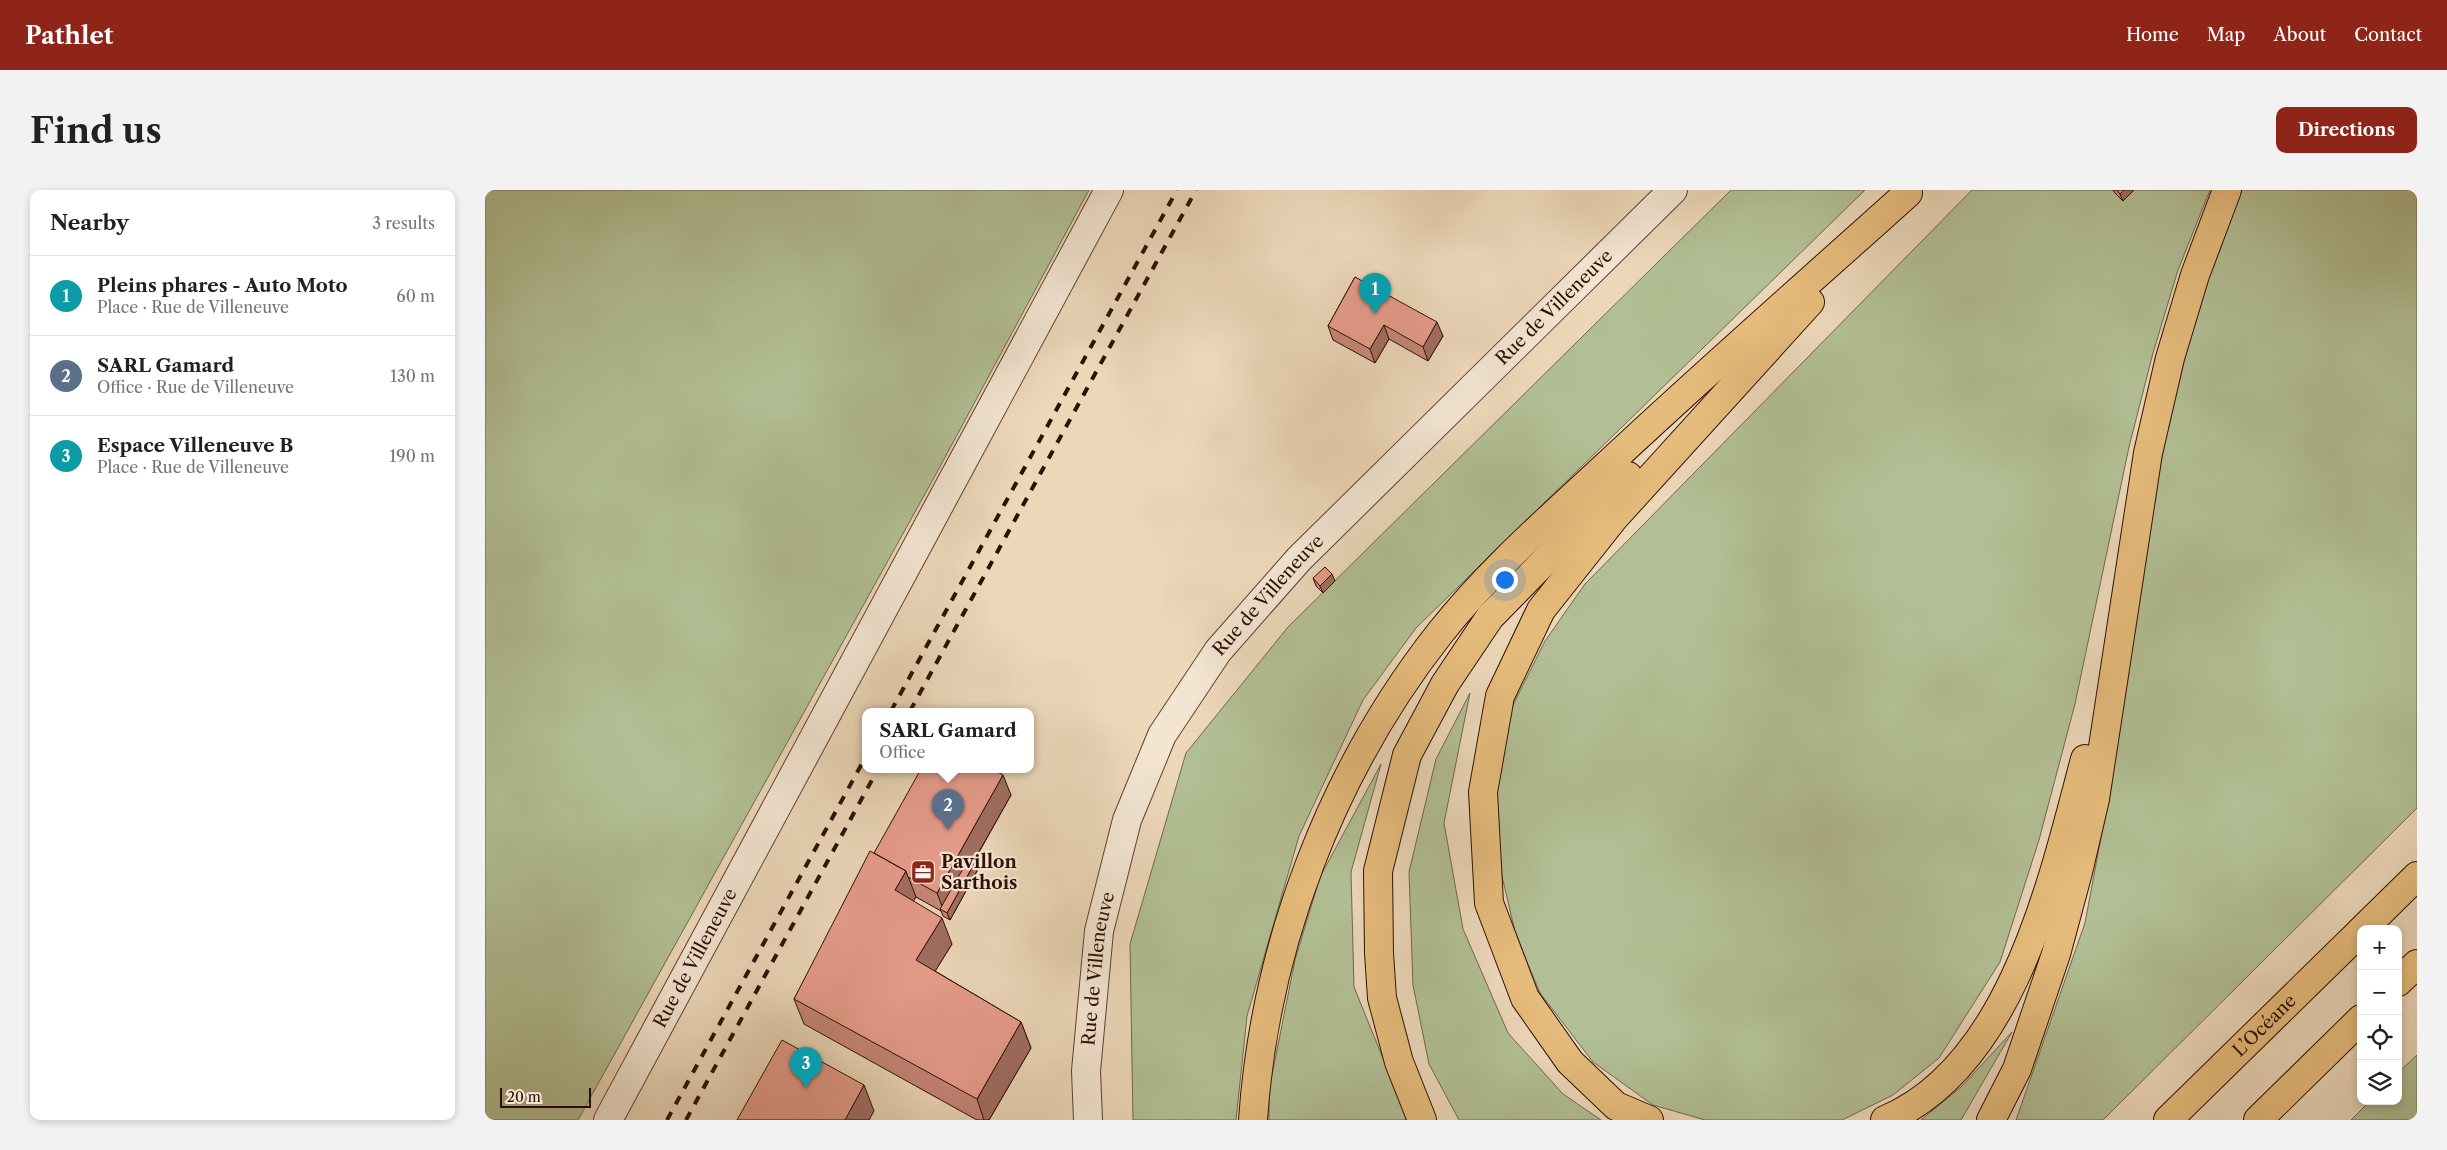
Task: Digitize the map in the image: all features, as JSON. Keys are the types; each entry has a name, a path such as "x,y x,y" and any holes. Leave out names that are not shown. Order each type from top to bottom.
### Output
{"highway":[{"path":"1991,1120 2017,1069 2056,954 2093,808 2148,453 2171,358 2195,275 2227,190"},
{"path":"1253,1120 1255,1084 1266,1015 1284,941 1318,842 1380,718 1391,702 1441,632 1508,558 1631,442 1909,192"},
{"path":"1421,1120 1399,1062 1382,998 1379,953 1379,871 1407,755 1445,684 1490,617 1909,192"},
{"path":"1649,1120 1616,1106 1570,1062 1525,998 1489,903 1483,792 1500,696 1541,610 1614,518 1909,192"},
{"path":"1885,1120 1897,1115 1936,1089 1971,1052 2000,1005 2026,952 2055,872 2086,758 2103,740"},
{"name":"L’Océane","path":"2367,925 2417,876"},
{"name":"L’Océane","path":"2168,1120 2357,935"},
{"path":"2402,978 2417,964"},
{"path":"2258,1120 2357,1023"}],"street":[{"name":"Rue de Villeneuve","path":"609,1120 1109,190"},
{"name":"Rue de Villeneuve","path":"1088,1120 1086,1071 1099,931 1127,820 1162,735 1218,651 1299,559 1673,190"}],"green space":[{"path":"485,190 1089,190 936,474 578,1120 485,1120"},
{"path":"1731,190 1865,190 1416,628 1363,700 1299,836 1247,1016 1236,1120 1133,1120 1130,944 1186,753 1288,627"},
{"path":"1972,190 2210,190 2178,270 2153,353 2129,447 2075,704 2039,840 2000,962 1939,1058 1893,1095 1842,1120 1705,1120 1653,1105 1593,1062 1540,993 1516,936 1502,876 1496,822 1498,770 1512,707 1545,641 1585,584"},
{"path":"2238,190 2417,190 2417,808 2103,1120 2016,1120 2085,923 2107,805 2125,671 2175,381 2202,290"},
{"path":"1470,693 1444,823 1463,929 1508,1033 1563,1094 1601,1120 1459,1120 1429,1064 1413,985 1409,872 1436,759"},
{"path":"1381,764 1351,872 1354,987 1408,1120 1269,1120 1269,1090 1295,960 1320,877"},
{"path":"2012,1032 1961,1120 1921,1120 1961,1087"},
{"path":"2417,1055 2417,1120 2351,1120 2366,1105 2402,1105 2402,1069"}],"building":[{"path":"1355,277 1437,322 1423,347 1384,325 1370,349 1328,326"},
{"path":"1325,567 1332,574 1320,586 1313,578"},
{"path":"919,773 999,773 1003,775 937,893 908,877 906,871 874,853"},
{"path":"870,851 906,871 895,890 942,918 916,960 1021,1022 977,1099 794,999"},
{"path":"968,860 974,864 947,913 940,909"},
{"path":"782,1040 864,1085 845,1120 737,1120"}],"railway":[{"path":"893,708 1177,190"},
{"path":"912,708 1196,190"},
{"path":"667,1120 862,763"},
{"path":"686,1120 876,773"}],"place":[{"name":"Pleins phares - Auto Moto","path":"1375,314"},
{"name":"SARL Gamard","path":"948,830"},
{"name":"Pavillon Sarthois","path":"923,872"},
{"name":"Espace Villeneuve B","path":"806,1088"}]}
